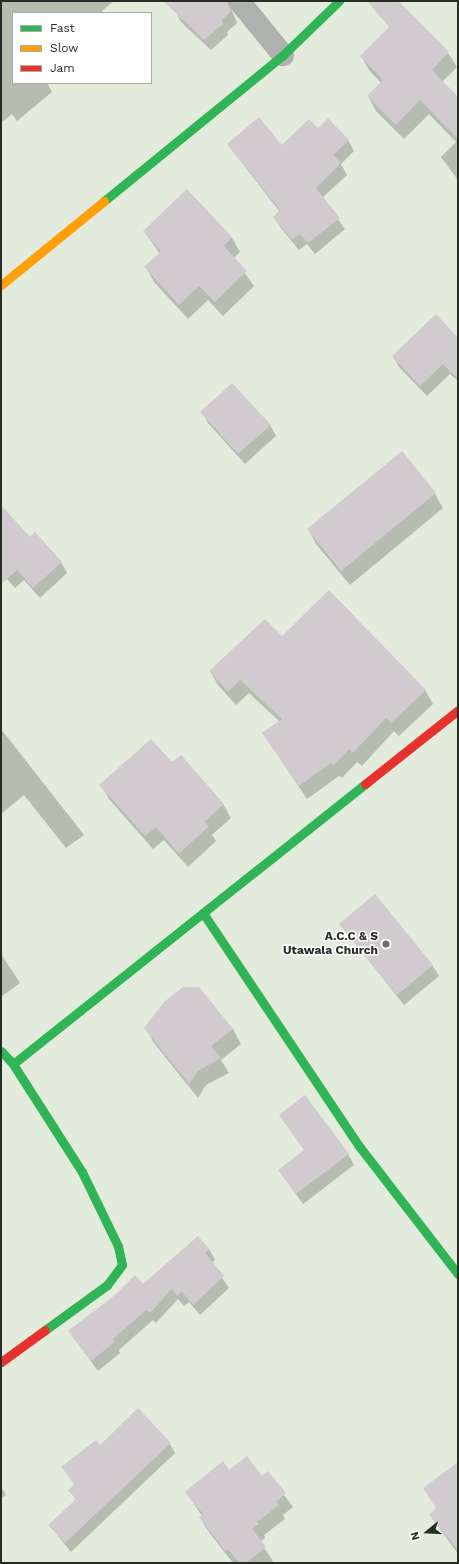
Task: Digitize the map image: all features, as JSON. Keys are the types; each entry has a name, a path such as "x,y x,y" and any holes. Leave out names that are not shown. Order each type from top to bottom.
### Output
{"street":[{"path":"239,1 283,55"},
{"path":"1,285 283,55 339,1"},
{"path":"13,1064 458,710"},
{"path":"203,913 359,1146 458,1274"},
{"path":"1,1051 13,1064 82,1172 118,1246 122,1265 107,1285 1,1362"}],"building":[{"path":"163,1 227,1 231,11 222,20 223,24 204,40"},
{"path":"367,1 398,1 449,52 432,70 458,97 458,139 420,100 396,125 367,96 383,80 360,56 389,27"},
{"path":"259,117 282,145 309,119 318,128 328,118 349,140 333,155 341,163 316,188 340,218 308,243 300,234 292,240 273,217 280,210 227,144"},
{"path":"187,189 232,237 224,246 247,271 215,302 199,286 179,305 144,267 161,251 143,231"},
{"path":"436,314 458,338 458,379 443,364 420,386 392,356"},
{"path":"232,383 271,425 238,454 200,412"},
{"path":"402,451 436,493 341,571 307,529"},
{"path":"1,505 30,537 35,532 62,562 33,588 17,570 1,584"},
{"path":"329,590 426,690 391,723 386,718 353,753 349,749 334,765 331,763 299,786 262,733 282,719 240,680 228,692 209,671 265,619 282,636"},
{"path":"151,739 172,762 181,755 224,804 204,822 209,826 179,854 156,827 145,836 99,785"},
{"name":"A.C.C & S Utawala Church","path":"375,894 433,965 397,995 339,924"},
{"path":"183,987 199,987 233,1029 211,1046 221,1058 198,1071 189,1084 144,1028 164,1002"},
{"path":"305,1095 349,1154 296,1194 278,1170 304,1150 279,1115"},
{"path":"198,1236 209,1249 205,1253 224,1276 193,1305 182,1292 177,1296 172,1289 150,1313 146,1310 113,1339 115,1342 91,1361 68,1331 115,1295 135,1275 143,1284"},
{"path":"138,1408 171,1443 65,1543 48,1525 76,1499 68,1490 75,1484 61,1467 96,1440 100,1445"},
{"path":"247,1456 262,1476 268,1471 286,1493 276,1502 279,1505 257,1522 259,1524 252,1529 266,1547 246,1563 239,1563 228,1549 225,1551 199,1517 203,1514 185,1492 223,1461 229,1470"},
{"path":"458,1462 458,1550 429,1515 436,1508 423,1488"}],"traffic: fast":[{"path":"104,201 283,55 339,1"},
{"path":"13,1064 365,784"},
{"path":"203,913 359,1146 458,1274"},
{"path":"1,1051 13,1064 82,1172 118,1246 122,1265 107,1285 45,1330"}],"traffic: slow":[{"path":"1,285 104,201"}],"traffic: jam":[{"path":"365,784 458,710"},
{"path":"1,1362 45,1330"}],"place":[{"name":"A.C.C & S Utawala Church","path":"386,944"}]}
